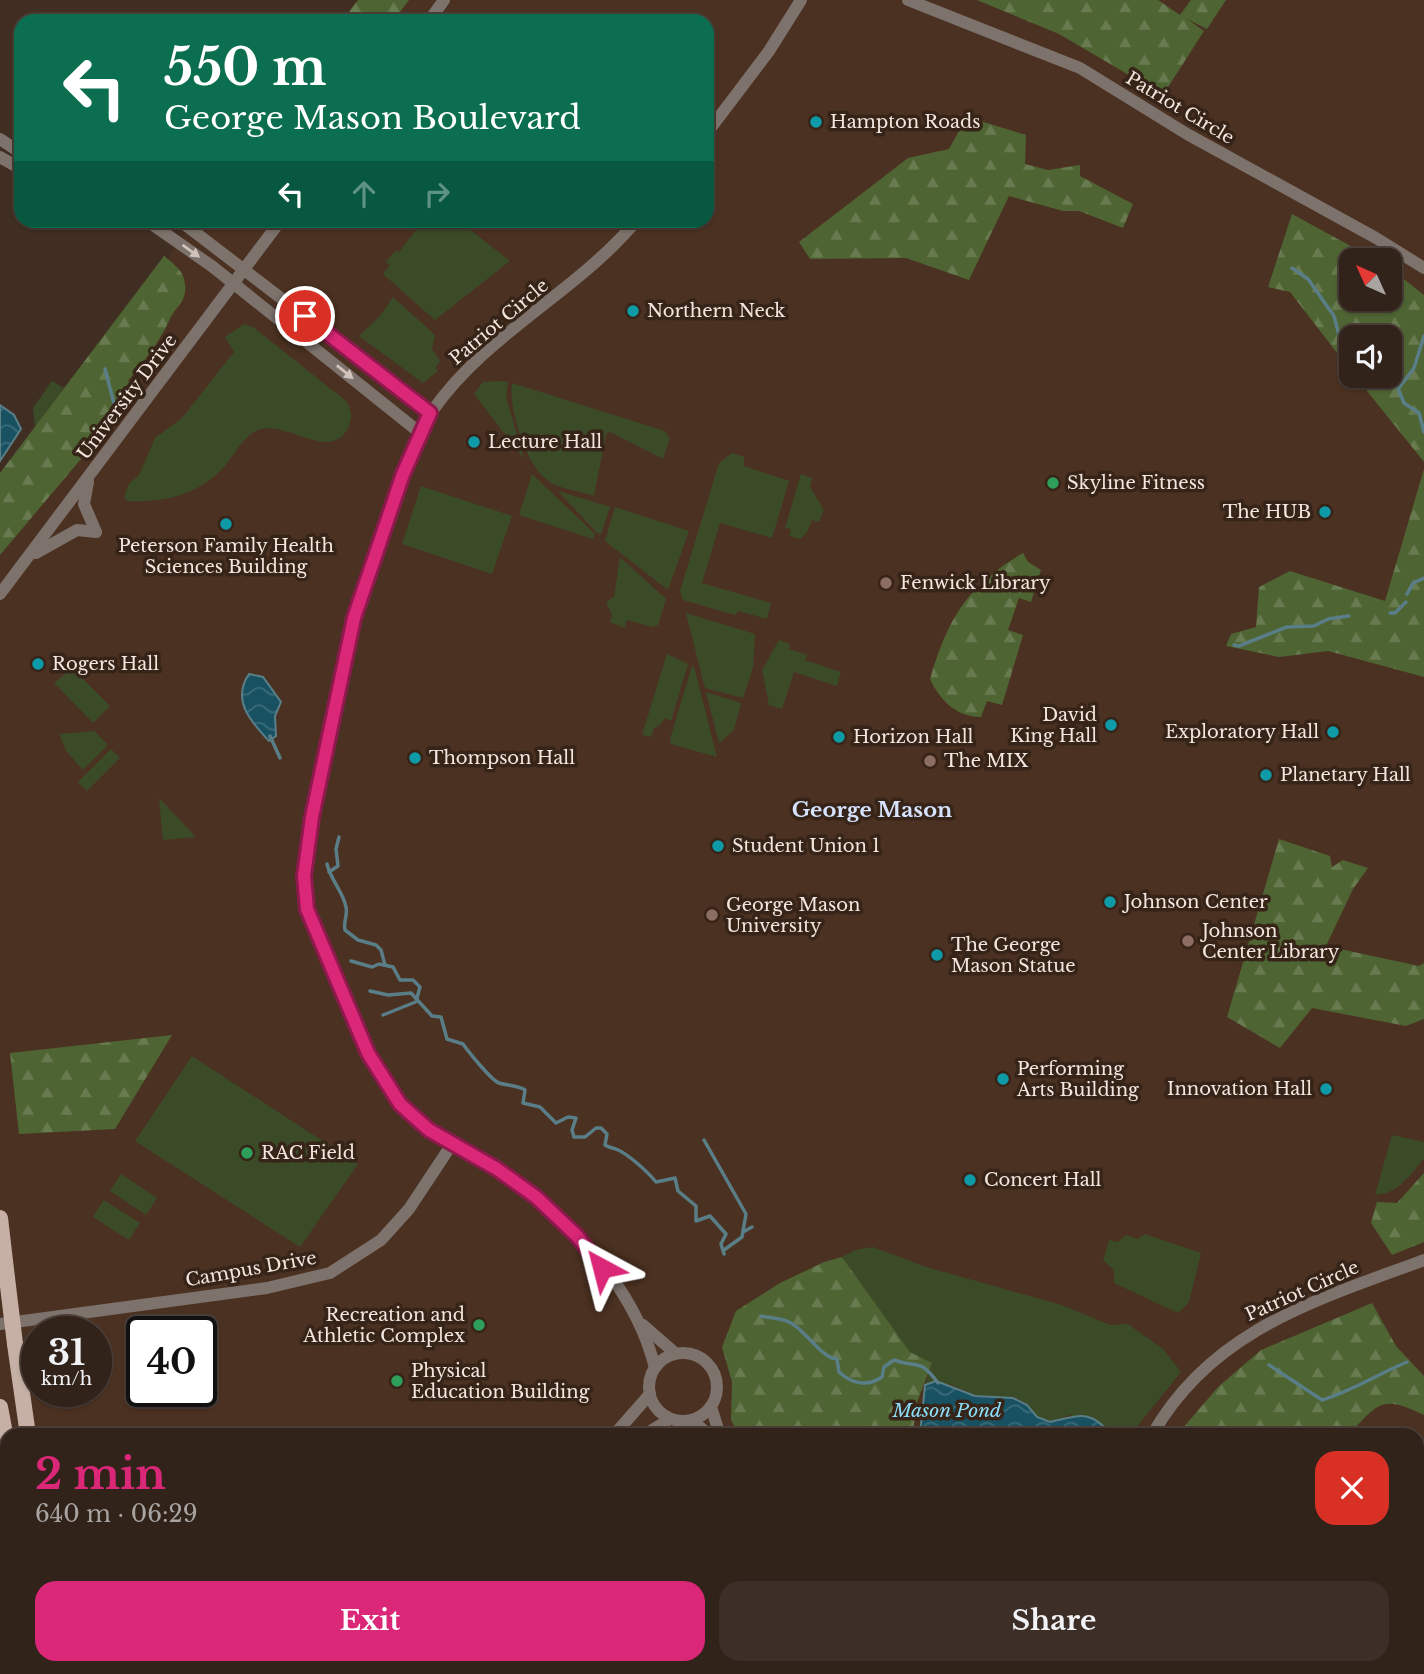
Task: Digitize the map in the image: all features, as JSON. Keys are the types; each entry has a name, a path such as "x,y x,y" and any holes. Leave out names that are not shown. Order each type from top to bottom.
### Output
{"main road":[{"path":"0,1218 27,1428"},
{"path":"0,1407 4,1428"}],"street":[{"path":"714,124 769,51 802,0"},
{"name":"Patriot Circle","path":"908,0 1080,68 1197,140 1376,238 1424,268"},
{"path":"157,228 234,283 419,432"},
{"path":"190,228 430,413"},
{"name":"University Drive","path":"0,594 275,228"},
{"name":"Patriot Circle","path":"629,228 596,263 466,369 430,413 419,432 354,618 313,810 304,876 307,909 318,941 380,1076 400,1104 419,1122 497,1169 557,1216 577,1236 640,1322 655,1368 649,1383 650,1394"},
{"path":"31,555 77,530 96,532 84,504 89,477"},
{"name":"Campus Drive","path":"0,1324 267,1288 330,1273 381,1240 416,1200 452,1144"},
{"name":"Patriot Circle","path":"1157,1428 1184,1388 1216,1356 1241,1338 1294,1310 1424,1260"},
{"path":"640,1322 675,1353"},
{"path":"655,1368 675,1353 684,1351 696,1355 711,1368 716,1394 711,1407 693,1421"},
{"path":"650,1394 653,1405 670,1419 693,1421 701,1428"},
{"path":"620,1428 650,1394"},
{"path":"711,1407 718,1428"},
{"path":"655,1428 670,1419"}],"shaded area":[{"name":"George Mason University","path":"362,0 1424,0 1424,1428 0,1428 0,498 189,228 714,228 714,14 351,14"}],"green space":[{"path":"358,0 409,0 398,14 347,14"},
{"path":"977,0 1158,0 1180,15 1191,0 1226,0 1207,29 1187,19 1204,31 1163,95 1059,34"},
{"path":"967,117 1026,135 1025,164 1048,170 1080,165 1080,176 1133,204 1123,228 1079,211 1063,211 1009,196 969,280 906,258 810,259 799,242 908,158 949,149"},
{"path":"1292,214 1354,248 1339,248 1339,312 1402,312 1402,278 1424,295 1424,462 1365,388 1402,388 1402,325 1339,325 1339,355 1290,292 1268,287"},
{"path":"418,228 468,228 510,261 435,320 383,274 390,265 386,262 396,250 399,252"},
{"path":"164,256 182,273 184,297 156,344 128,381 133,385 129,402 0,555 0,473"},
{"path":"393,297 435,335 432,349 440,361 435,368 438,371 423,383 359,336 380,316"},
{"path":"244,324 253,327 346,401 351,413 349,426 341,437 332,442 320,442 270,428 258,430 245,439 218,473 195,489 170,498 127,501 124,497 129,484 139,475 155,438 182,418 234,352 225,337"},
{"path":"52,381 64,388 35,427 33,408"},
{"path":"483,382 508,382 506,396 524,459 474,394"},
{"path":"512,383 665,431 670,438 663,459 610,432 606,434 594,496 552,483 539,473 520,435 511,394"},
{"path":"732,453 744,457 744,466 789,481 772,538 720,523 702,583 771,603 767,619 739,611 735,615 683,600 680,591 719,463"},
{"path":"1424,469 1424,677 1328,651 1279,657 1226,646 1231,634 1256,627 1259,587 1290,571 1385,601"},
{"path":"532,474 595,534 593,539 519,515"},
{"path":"801,474 812,478 810,487 824,510 819,522 812,520 807,532 800,539 789,536 791,529 785,528"},
{"path":"421,486 512,516 492,574 402,544"},
{"path":"558,491 610,507 601,534 597,533"},
{"path":"615,507 689,531 668,590 605,541"},
{"path":"1023,553 1028,562 1041,570 1031,602 1019,598 1008,630 1023,635 1002,705 987,701 981,717 964,714 944,700 930,679 937,657 953,621 974,591 987,578"},
{"path":"620,557 666,599 658,625 652,627 627,620 625,628 610,622 612,615 606,602 614,597"},
{"path":"686,613 755,634 753,668 743,698 705,688"},
{"path":"779,640 790,644 789,649 807,655 805,660 841,672 837,686 794,672 782,709 769,705 762,670"},
{"path":"667,654 688,664 671,721 665,718 654,728 651,737 642,735"},
{"path":"692,666 717,757 671,744 670,739"},
{"path":"72,668 110,706 93,723 54,683"},
{"path":"706,692 741,703 734,730 719,743"},
{"path":"94,731 108,745 83,770 67,752 59,734"},
{"path":"111,749 120,758 87,791 78,782"},
{"path":"159,798 196,837 163,840"},
{"path":"1279,839 1330,856 1332,867 1343,860 1368,868 1353,889 1326,946 1419,966 1424,963 1424,1019 1406,1026 1312,1008 1280,1048 1227,1017"},
{"path":"172,1035 115,1129 19,1134 10,1053"},
{"name":"RAC Field","path":"192,1056 358,1164 300,1247 135,1141"},
{"path":"1392,1135 1424,1142 1424,1158 1397,1187 1375,1195"},
{"path":"1424,1173 1424,1242 1392,1255 1371,1223 1377,1202 1397,1203"},
{"path":"121,1174 157,1198 146,1215 110,1191"},
{"path":"104,1200 140,1223 129,1240 93,1217"},
{"path":"1145,1234 1201,1253 1189,1302 1178,1313 1114,1283 1114,1270 1103,1260 1109,1240 1118,1242 1126,1235 1138,1239"},
{"path":"873,1247 926,1267 1062,1305 1110,1325 1128,1324 1163,1349 1181,1372 1136,1428 1106,1428 1070,1415 1050,1422 1037,1417 1027,1405 1013,1398 975,1395 949,1384 925,1385 932,1363 910,1352 842,1257 855,1250"},
{"path":"842,1257 910,1352 932,1363 916,1405 914,1428 735,1428 731,1420 732,1382 722,1347 736,1311 780,1283 824,1262"},
{"path":"1372,1303 1396,1346 1424,1376 1424,1415 1389,1404 1374,1409 1355,1428 1183,1428 1218,1387 1261,1350"}],"water":[{"path":"0,405 14,415 21,429 0,461"},
{"path":"249,674 263,677 281,702 275,716 276,736 269,741 250,718 243,702 242,693"},
{"name":"Mason Pond","path":"936,1381 975,1396 1013,1398 1027,1405 1037,1417 1050,1422 1083,1416 1090,1417 1106,1428 921,1428 925,1385"}],"waterway":[{"path":"1292,268 1308,279 1334,316 1339,335"},
{"path":"1402,384 1414,368 1424,336"},
{"path":"105,369 117,415"},
{"path":"1398,388 1404,403 1419,413 1424,432"},
{"path":"1407,594 1413,583 1424,578"},
{"path":"1390,613 1395,613 1406,602"},
{"path":"1234,645 1239,646 1287,627 1314,626 1328,619 1349,616"},
{"path":"270,736 280,758"},
{"path":"329,872 338,866 336,849 339,837"},
{"path":"327,864 344,901 345,930 358,940 376,945 381,950 385,965"},
{"path":"351,961 372,967 379,964 393,967 400,980 413,980 420,987 417,998"},
{"path":"370,991 388,995 411,993 432,1016 441,1017 447,1039 463,1044 495,1081 525,1090 523,1103 540,1107 556,1123 568,1117 576,1118 572,1130 574,1137 585,1137 596,1128 601,1128 607,1134 605,1145 626,1155 656,1182 675,1178 678,1191 696,1206 696,1221 710,1216 726,1234 721,1244 724,1254"},
{"path":"383,1015 418,1001"},
{"path":"704,1140 746,1214 742,1237 724,1250"},
{"path":"743,1232 752,1227"},
{"path":"761,1316 789,1322 795,1326 825,1354 837,1359 839,1372 849,1379 866,1383 877,1380 882,1377 884,1367 894,1360 922,1367 938,1383"},
{"path":"1269,1365 1322,1400 1407,1362"}],"place":[{"name":"Hampton Roads","path":"816,122"},
{"name":"Northern Neck","path":"633,311"},
{"name":"Lecture Hall","path":"474,442"},
{"name":"Skyline Fitness","path":"1053,483"},
{"name":"The HUB","path":"1325,512"},
{"name":"Peterson Family Health Sciences Building","path":"226,524"},
{"name":"Fenwick Library","path":"886,583"},
{"name":"Rogers Hall","path":"38,664"},
{"name":"David King Hall","path":"1111,725"},
{"name":"Exploratory Hall","path":"1333,732"},
{"name":"Horizon Hall","path":"839,737"},
{"name":"Thompson Hall","path":"415,758"},
{"name":"The MIX","path":"930,761"},
{"name":"Planetary Hall","path":"1266,775"},
{"name":"Student Union 1","path":"718,846"},
{"name":"Johnson Center","path":"1110,902"},
{"name":"George Mason University","path":"712,915"},
{"name":"Johnson Center Library","path":"1188,941"},
{"name":"The George Mason Statue","path":"937,955"},
{"name":"Performing Arts Building","path":"1003,1079"},
{"name":"Innovation Hall","path":"1326,1089"},
{"name":"RAC Field","path":"247,1153"},
{"name":"Concert Hall","path":"970,1180"},
{"name":"Recreation and Athletic Complex","path":"479,1325"},
{"name":"Physical Education Building","path":"397,1381"}],"district":[{"name":"George Mason","path":"872,810"}],"route":[{"path":"305,316 430,413 419,432 403,474 354,618 306,853 304,876 307,909 322,951 339,982 368,1053 400,1104 439,1137 497,1169 536,1197 577,1236 602,1268"}]}
